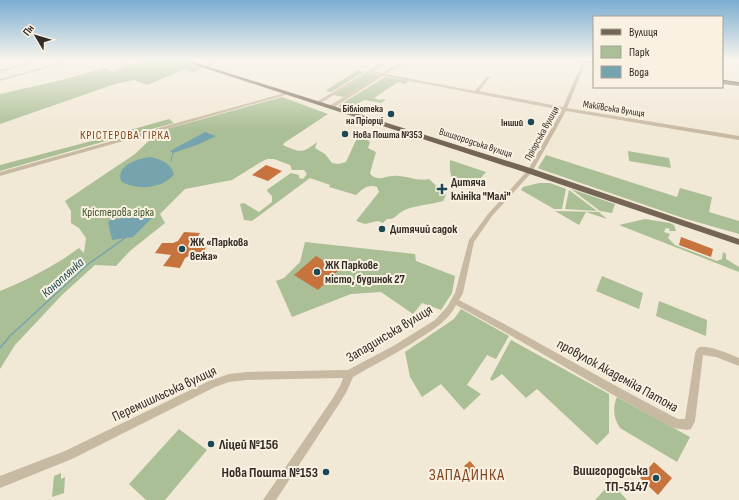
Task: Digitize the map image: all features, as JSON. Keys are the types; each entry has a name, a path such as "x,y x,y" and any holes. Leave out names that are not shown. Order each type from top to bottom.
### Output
{"main road":[{"name":"Вишгородська вулиця","path":"255,83 530,171 739,242"}],"street":[{"path":"317,103 350,83"},
{"path":"331,107 368,83"},
{"name":"Макіївська вулиця","path":"431,83 565,109 739,138"},
{"path":"476,92 483,83"},
{"name":"Пріорська вулиця","path":"530,171 565,109 576,83"},
{"path":"0,174 287,94"},
{"name":"Западинська вулиця","path":"269,500 336,401 344,388 349,374 398,348 438,322 450,310 458,293 468,253 474,237 494,210 530,171"},
{"name":"провулок Академіка Патона","path":"455,301 513,332 613,390 683,426 687,425 690,421 698,354 701,351 717,352 739,362"},
{"name":"Перемишльська вулиця","path":"0,482 68,455 202,388 217,382 246,376 349,374"}],"green space":[{"path":"47,83 118,83 0,124 0,94"},
{"path":"337,83 345,83 331,92 325,91"},
{"path":"352,83 366,83 344,97 333,95"},
{"path":"375,83 396,83 374,98 386,100 381,103 364,100 350,109 338,106"},
{"name":"Крістерова гірка","path":"282,97 328,114 283,145 298,151 302,151 317,142 315,148 325,154 332,163 338,164 346,162 357,138 365,138 370,142 368,148 376,152 370,173 371,175 379,178 401,176 419,180 429,179 446,195 443,201 407,209 394,218 387,219 383,223 378,221 365,224 356,221 379,192 377,187 370,186 363,189 356,195 329,187 330,185 310,178 252,221 244,220 240,204 244,203 259,212 272,202 272,196 267,191 268,189 291,173 299,175 299,178 303,179 307,174 304,170 292,170 290,165 274,159 267,159 261,162 232,180 185,189 160,214 165,223 130,251 116,266 95,265 62,295 15,345 0,369 0,291 41,272 79,248 84,253 86,238 79,228 71,223 71,211 65,201 135,154 159,131"},
{"path":"169,119 174,123 118,138 116,134"},
{"path":"111,136 113,139 0,171 0,165"},
{"path":"628,151 669,158 671,168 629,161"},
{"path":"546,155 677,197 680,188 712,197 709,212 739,221 739,234 683,218 538,168"},
{"path":"450,160 486,172 473,187 461,184 454,180 450,173"},
{"path":"539,183 550,183 566,189 562,209 554,209 521,190 523,187"},
{"path":"571,189 615,204 612,213 600,211"},
{"path":"569,190 597,211 565,209"},
{"path":"555,211 599,212 607,219 586,212 579,225"},
{"path":"645,219 674,225 676,231 669,231 670,229 666,228 664,232 670,234 668,238 675,245 717,261 722,259 723,252 726,254 726,259 739,267 739,272 619,225"},
{"path":"305,242 415,254 416,261 455,276 452,293 441,310 422,303 413,314 381,292 351,294 292,317 276,281 284,278 300,262"},
{"path":"602,276 643,293 639,309 596,291"},
{"path":"659,301 707,320 706,336 656,316"},
{"path":"461,309 509,336 496,359 487,355 467,385 481,394 464,410 441,384 422,397 410,377 405,352 454,319"},
{"path":"511,340 609,394 609,433 597,445 537,389 526,398 502,374 492,381 490,379"},
{"path":"617,397 690,437 677,462 620,428 614,413"},
{"path":"179,429 207,450 165,500 146,500 129,484"},
{"path":"61,473 61,479 65,477 64,493 52,497 54,476"},
{"path":"609,485 618,490 627,500 595,500"}],"water":[{"path":"205,132 216,136 197,145 173,153 170,151"},
{"path":"149,157 167,164 174,174 163,183 149,187 134,186 121,181 120,175 125,167 134,161"},
{"path":"149,214 152,215 152,218 133,237 112,240 108,222 110,220"}],"building":[{"path":"266,165 282,171 268,181 252,175"},
{"name":"ЖК «Паркова вежа»","path":"184,232 200,233 193,244 207,245 202,256 191,255 185,258 180,268 163,266 171,255 155,253 162,243 173,243 178,241"},
{"path":"681,237 713,249 711,257 679,245"},
{"name":"ЖК Паркове місто, будинок 27","path":"316,256 339,270 318,290 294,275"},
{"path":"470,461 481,474 475,480 464,466"},
{"name":"Вишгородська ТП-5147","path":"654,462 672,478 658,495 640,478"}],"waterway":[{"path":"171,161 173,153"},
{"name":"Коноплянка","path":"0,348 10,336 87,265 125,238"}],"place":[{"name":"Бібліотека на Пріорці","path":"391,114"},
{"name":"Інший","path":"531,122"},
{"name":"Нова Пошта №353","path":"345,134"},
{"name":"Дитяча клініка \"Малі\"","path":"442,189"},
{"name":"Дитячий садок","path":"382,229"},
{"name":"ЖК «Паркова вежа»","path":"182,249"},
{"name":"ЖК Паркове місто, будинок 27","path":"317,272"},
{"name":"Ліцей №156","path":"211,444"},
{"name":"Нова Пошта №153","path":"326,472"},
{"name":"Вишгородська ТП-5147","path":"656,478"}],"district":[{"name":"КРІСТЕРОВА ГІРКА","path":"125,135"},
{"name":"ЗАПАДИНКА","path":"467,474"}]}
